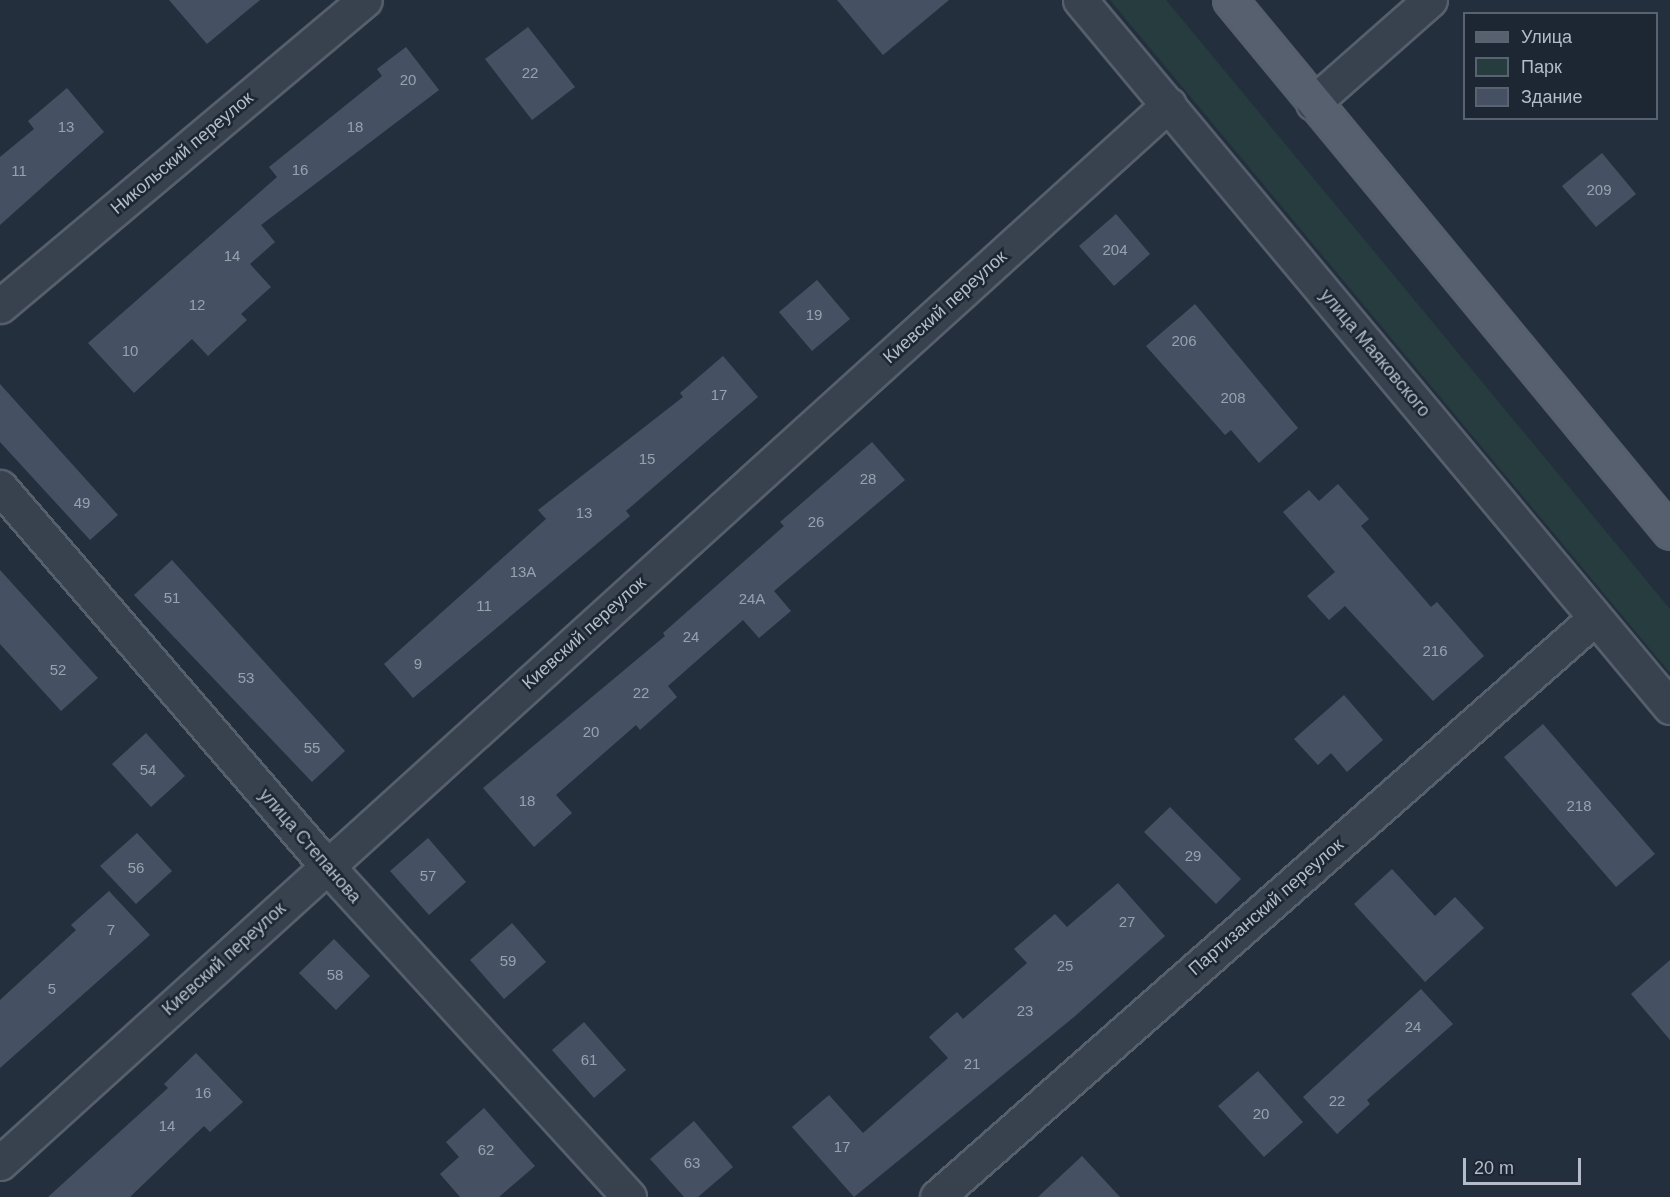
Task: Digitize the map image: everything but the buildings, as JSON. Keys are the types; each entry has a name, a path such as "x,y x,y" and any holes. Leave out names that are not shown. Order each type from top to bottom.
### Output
{"main road":[{"path":"1230,0 1670,532"}],"street":[{"name":"Никольский переулок","path":"0,306 365,0"},
{"name":"улица Маяковского","path":"1080,0 1670,707"},
{"path":"1313,103 1430,0"},
{"name":"Киевский переулок","path":"0,1163 1169,104"},
{"name":"улица Степанова","path":"0,487 327,866 628,1197"},
{"name":"Партизанский переулок","path":"937,1197 1595,618"}],"green space":[{"path":"1110,0 1166,0 1670,609 1670,673"}]}
